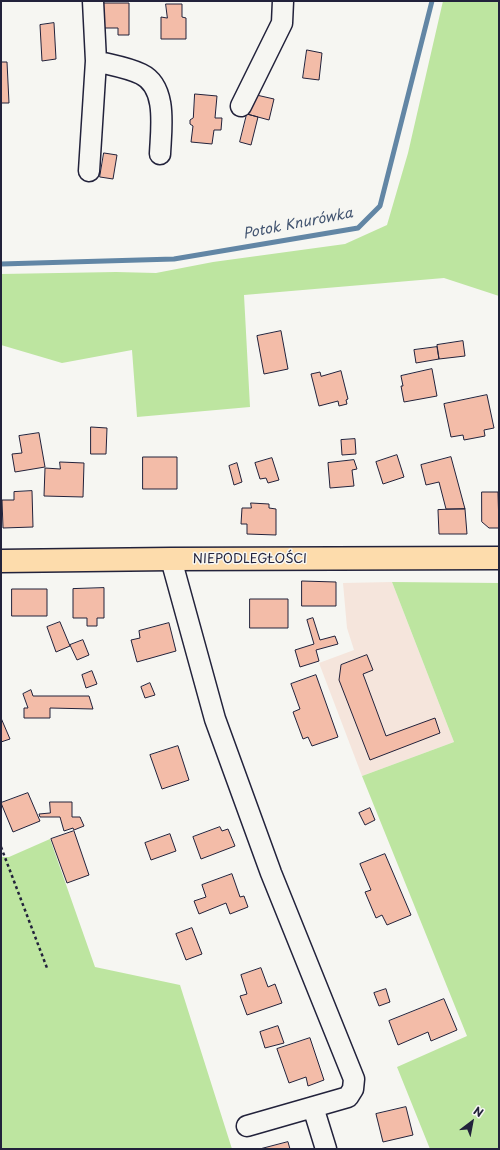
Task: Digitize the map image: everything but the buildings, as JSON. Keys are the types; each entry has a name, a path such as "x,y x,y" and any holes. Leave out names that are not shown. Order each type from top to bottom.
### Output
{"main road":[{"name":"NIEPODLEGŁOŚCI","path":"1,561 499,558"}],"street":[{"path":"89,171 96,61 93,1"},
{"path":"241,106 282,23 283,1"},
{"path":"96,61 134,71 142,74 152,82 157,93 162,119 160,154"},
{"path":"171,559 216,719 271,873 354,1079 354,1089 348,1097 247,1126"},
{"path":"313,1107 326,1149"}],"path":[{"path":"1,848 47,968"}],"shaded area":[{"path":"392,582 454,742 362,776 319,663 354,650 347,628 343,583"}],"green space":[{"path":"443,1 499,1 499,296 444,278 244,295 250,407 137,417 132,350 62,363 1,345 1,274 116,272 156,273 213,262 345,244 387,225 408,153"},
{"path":"392,582 499,583 499,1149 430,1149 397,1067 467,1036 362,776 454,742"},
{"path":"50,839 95,967 180,985 232,1149 1,1149 1,857 9,857"}],"waterway":[{"name":"Potok Knurówka","path":"1,264 174,259 358,228 380,206 432,1"}]}
